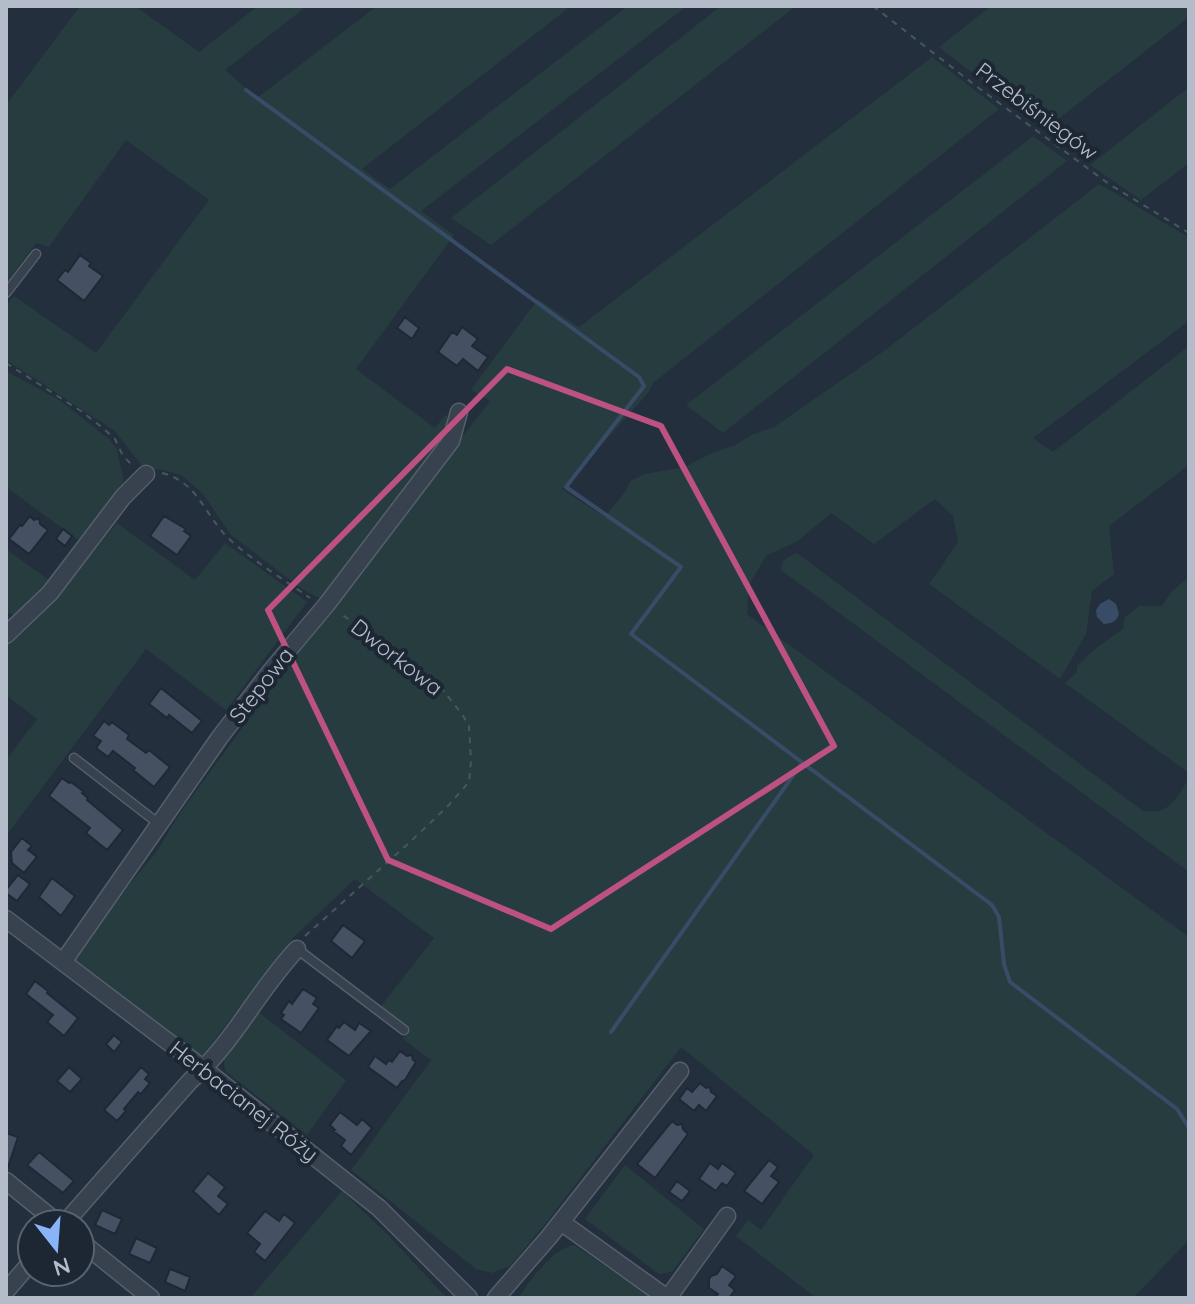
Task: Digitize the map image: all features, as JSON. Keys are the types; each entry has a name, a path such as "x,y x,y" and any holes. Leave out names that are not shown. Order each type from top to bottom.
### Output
{"street":[{"name":"Stepowa","path":"63,962 262,682 327,604 451,441 459,412"},
{"path":"6,635 50,593 123,497 146,474"},
{"name":"Herbacianej Róży","path":"6,919 204,1069 379,1208 469,1298"},
{"path":"75,1208 204,1069 297,949"},
{"path":"496,1298 561,1222 680,1071"},
{"path":"6,1181 41,1208"},
{"path":"561,1222 668,1298 727,1216"},
{"path":"96,1254 151,1298"}],"lane":[{"path":"6,293 36,254"},
{"path":"74,758 159,825"},
{"path":"297,949 404,1030"}],"path":[{"name":"Przebiśniegów","path":"873,6 1109,184 1189,233"},
{"path":"6,363 103,428 115,439 123,456 146,474"},
{"name":"Dworkowa","path":"146,474 164,473 189,486 226,536 253,559 310,598 327,604 383,643 442,689 469,726 469,782 448,806 302,938 297,949"}],"highlighted area":[{"path":"507,369 661,426 834,746 551,929 388,860 268,610"}],"green space":[{"path":"80,6 135,6 199,52 258,6 307,6 225,70 257,98 377,6 571,6 362,169 390,189 628,6 687,6 421,211 454,235 356,369 435,428 446,414 451,430 327,598 319,598 302,589 231,535 203,494 181,475 141,465 115,431 6,360 6,306 14,296 96,353 209,200 126,140 49,247 36,243 6,283 6,105"},
{"path":"721,6 796,6 491,245 451,218"},
{"path":"991,6 1189,6 1189,17 1043,131 939,47"},
{"path":"932,57 999,109 653,383 648,393 562,489 605,517 630,481 645,474 685,467 774,427 888,348 1099,184 1189,237 1189,321 1033,438 1053,452 1189,346 1189,465 1109,526 1114,574 1092,591 1086,634 1060,679 929,584 958,542 953,516 935,499 874,544 831,513 798,541 766,556 749,585 747,614 1189,937 1189,1240 1133,1298 816,1298 736,1236 748,1220 761,1230 814,1155 681,1047 511,1265 493,1273 476,1269 351,1170 431,1060 403,1039 410,1029 381,1006 434,938 355,879 293,938 203,1055 194,1053 73,962 80,944 157,851 180,813 346,586 490,401 471,390 538,299 579,327"},
{"path":"1189,87 1189,163 1141,200 1090,165"},
{"path":"1033,136 1067,161 723,433 686,405"},
{"path":"6,371 61,401 110,440 117,450 124,481 80,541 6,487"},
{"path":"117,523 195,580 225,543 307,602 226,710 146,649 6,836 6,760 37,719 6,695 6,644 57,596"},
{"path":"6,549 50,581 14,616 6,611"},
{"path":"797,553 1143,811 1166,808 1176,799 1189,778 1189,872 781,570 784,561"},
{"path":"1189,577 1189,773 1065,683 1095,649 1123,629 1125,617 1139,606 1162,606 1172,591"},
{"path":"257,1011 346,1080 307,1135 225,1071 223,1057"},
{"path":"625,1165 704,1229 672,1272 659,1274 585,1219"},
{"path":"342,1191 389,1236 447,1298 250,1298"},
{"path":"574,1245 652,1298 518,1298 535,1274 557,1252"}],"water":[{"path":"1109,599 1116,604 1119,614 1113,622 1104,624 1097,617 1096,610"}],"building":[{"path":"80,255 103,276 84,301 57,280 65,270 68,272"},
{"path":"405,317 419,328 412,339 397,328"},
{"path":"462,327 478,339 472,346 488,357 478,371 463,359 457,366 438,352 452,332 457,335"},
{"path":"30,516 34,520 39,518 40,524 48,530 29,554 9,539"},
{"path":"164,516 186,529 184,531 191,536 177,555 150,536"},
{"path":"63,529 72,536 65,546 56,539"},
{"path":"161,688 202,721 192,733 149,704"},
{"path":"104,721 109,725 112,722 129,735 127,739 146,753 149,750 170,767 154,787 113,751 108,757 96,748 101,741 93,736"},
{"path":"62,778 83,791 87,800 123,830 107,850 86,833 90,828 49,796"},
{"path":"22,838 32,846 28,850 37,857 24,873 12,863 11,852"},
{"path":"18,875 30,884 17,901 6,890"},
{"path":"52,878 75,896 61,916 39,897"},
{"path":"343,925 365,941 352,958 331,941"},
{"path":"35,981 78,1018 64,1036 47,1022 53,1015 26,994"},
{"path":"303,989 317,998 313,1004 319,1008 301,1033 281,1019 284,1015 281,1013"},
{"path":"344,1022 355,1030 359,1023 371,1031 349,1056 327,1040"},
{"path":"114,1035 122,1042 114,1052 106,1044"},
{"path":"400,1051 407,1056 412,1055 416,1062 397,1088 368,1067 375,1056 386,1064 389,1060 392,1062"},
{"path":"69,1067 82,1079 70,1092 57,1081"},
{"path":"141,1067 149,1074 145,1079 150,1083 141,1094 138,1092 117,1121 104,1110"},
{"path":"700,1083 706,1088 710,1087 717,1096 706,1111 699,1105 694,1111 679,1099 687,1088 692,1092"},
{"path":"340,1112 357,1125 362,1119 372,1128 351,1155 341,1146 345,1140 330,1125"},
{"path":"672,1121 682,1124 688,1134 655,1178 637,1164"},
{"path":"6,1133 18,1137 8,1167 6,1167"},
{"path":"39,1152 74,1181 63,1193 27,1165"},
{"path":"769,1160 778,1167 771,1176 779,1182 762,1204 744,1191"},
{"path":"710,1163 718,1169 722,1163 736,1173 727,1186 722,1183 716,1191 699,1179"},
{"path":"208,1173 225,1187 218,1196 228,1204 219,1215 193,1191"},
{"path":"677,1181 690,1191 682,1201 669,1192"},
{"path":"102,1210 122,1219 115,1234 96,1223"},
{"path":"265,1211 279,1221 284,1214 295,1223 265,1261 254,1252 260,1244 247,1233"},
{"path":"136,1238 157,1248 150,1263 129,1254"},
{"path":"722,1266 736,1276 729,1285 735,1290 729,1298 715,1298 718,1294 709,1288 709,1279"},
{"path":"170,1269 190,1277 185,1291 165,1282"}],"waterway":[{"path":"246,90 639,377 644,386 566,487 681,567 631,634 992,905 999,917 1004,964 1010,982 1177,1109 1189,1128"},
{"path":"611,1032 802,763"}]}
